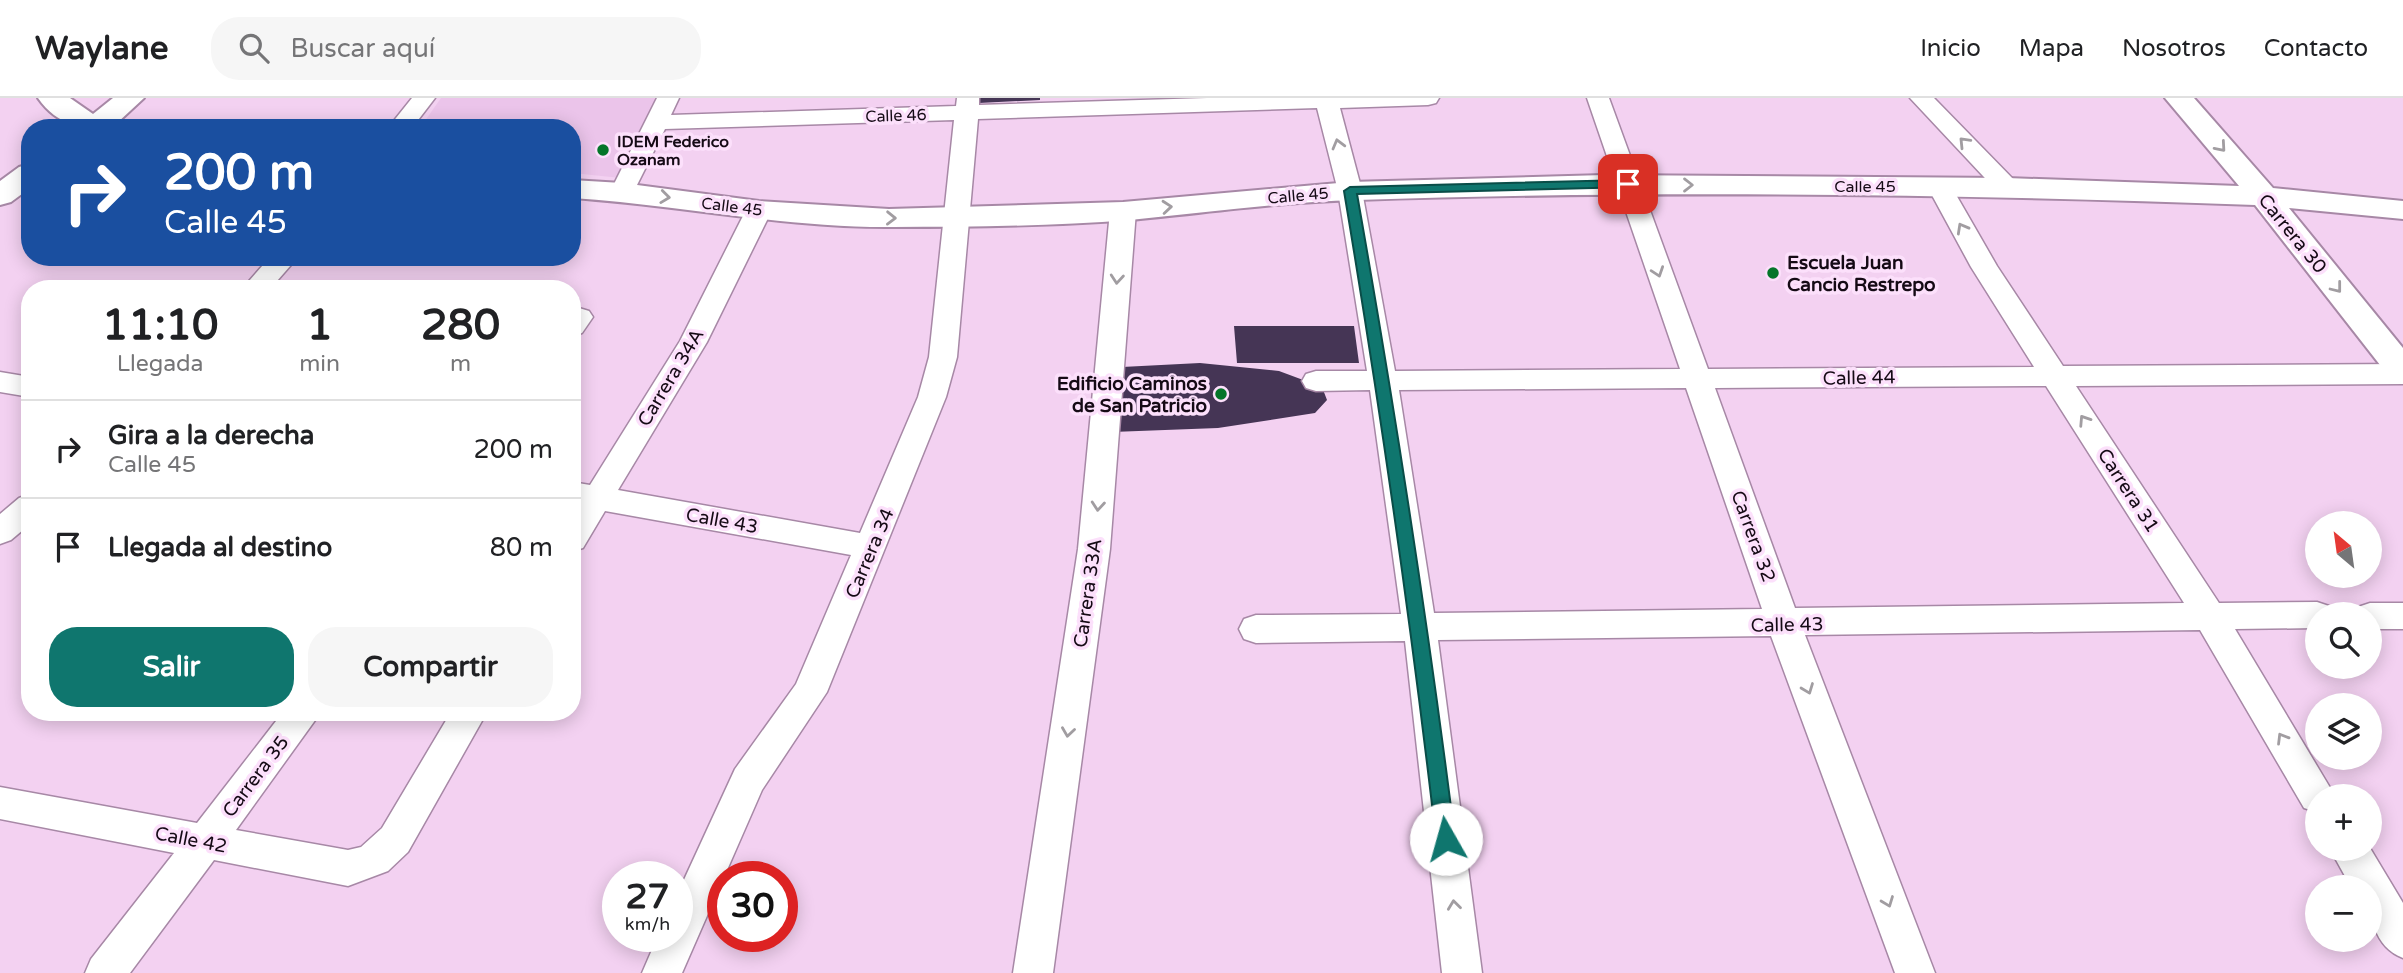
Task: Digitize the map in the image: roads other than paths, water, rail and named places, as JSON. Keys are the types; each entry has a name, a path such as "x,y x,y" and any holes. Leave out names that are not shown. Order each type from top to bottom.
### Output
{"main road":[{"path":"52,98 80,119"},
{"path":"106,119 130,98"},
{"name":"Carrera 30","path":"2179,98 2264,197 2403,373"},
{"path":"0,196 21,180"},
{"name":"Calle 45","path":"581,190 759,209 889,218 1123,211 1350,191 1628,184 2007,187 2264,197 2403,210"}],"street":[{"path":"407,119 424,98"},
{"path":"622,192 668,98"},
{"name":"Calle 46","path":"657,122 968,105 1428,98"},
{"name":"Carrera 32","path":"1598,98 1695,379 1786,624 1800,669 1915,973"},
{"path":"1921,98 2007,187"},
{"path":"1326,99 1350,191 1383,381 1419,627 1462,973"},
{"name":"Carrera 34","path":"662,973 748,780 810,692 932,397 943,357 968,105"},
{"name":"Carrera 31","path":"1938,186 1984,267 2209,615 2310,784"},
{"name":"Carrera 34A","path":"584,496 693,342 759,209"},
{"name":"Carrera 33A","path":"1033,973 1094,549 1123,211"},
{"path":"263,280 277,266"},
{"name":"Calle 44","path":"1316,382 2403,373"},
{"path":"0,382 21,386"},
{"name":"Calle 43","path":"584,496 872,547"},
{"path":"0,533 21,514"},
{"name":"Calle 43","path":"1256,629 2305,615"},
{"path":"2382,616 2403,616"},
{"name":"Carrera 35","path":"105,973 297,721"},
{"name":"Calle 42","path":"0,803 348,867 380,857 395,840 465,721"},
{"path":"2356,861 2403,939"}],"place":[{"name":"IDEM Federico Ozanam","path":"603,150"},
{"name":"Escuela Juan Cancio Restrepo","path":"1773,273"},
{"name":"Edificio Caminos de San Patricio","path":"1221,394"}]}
